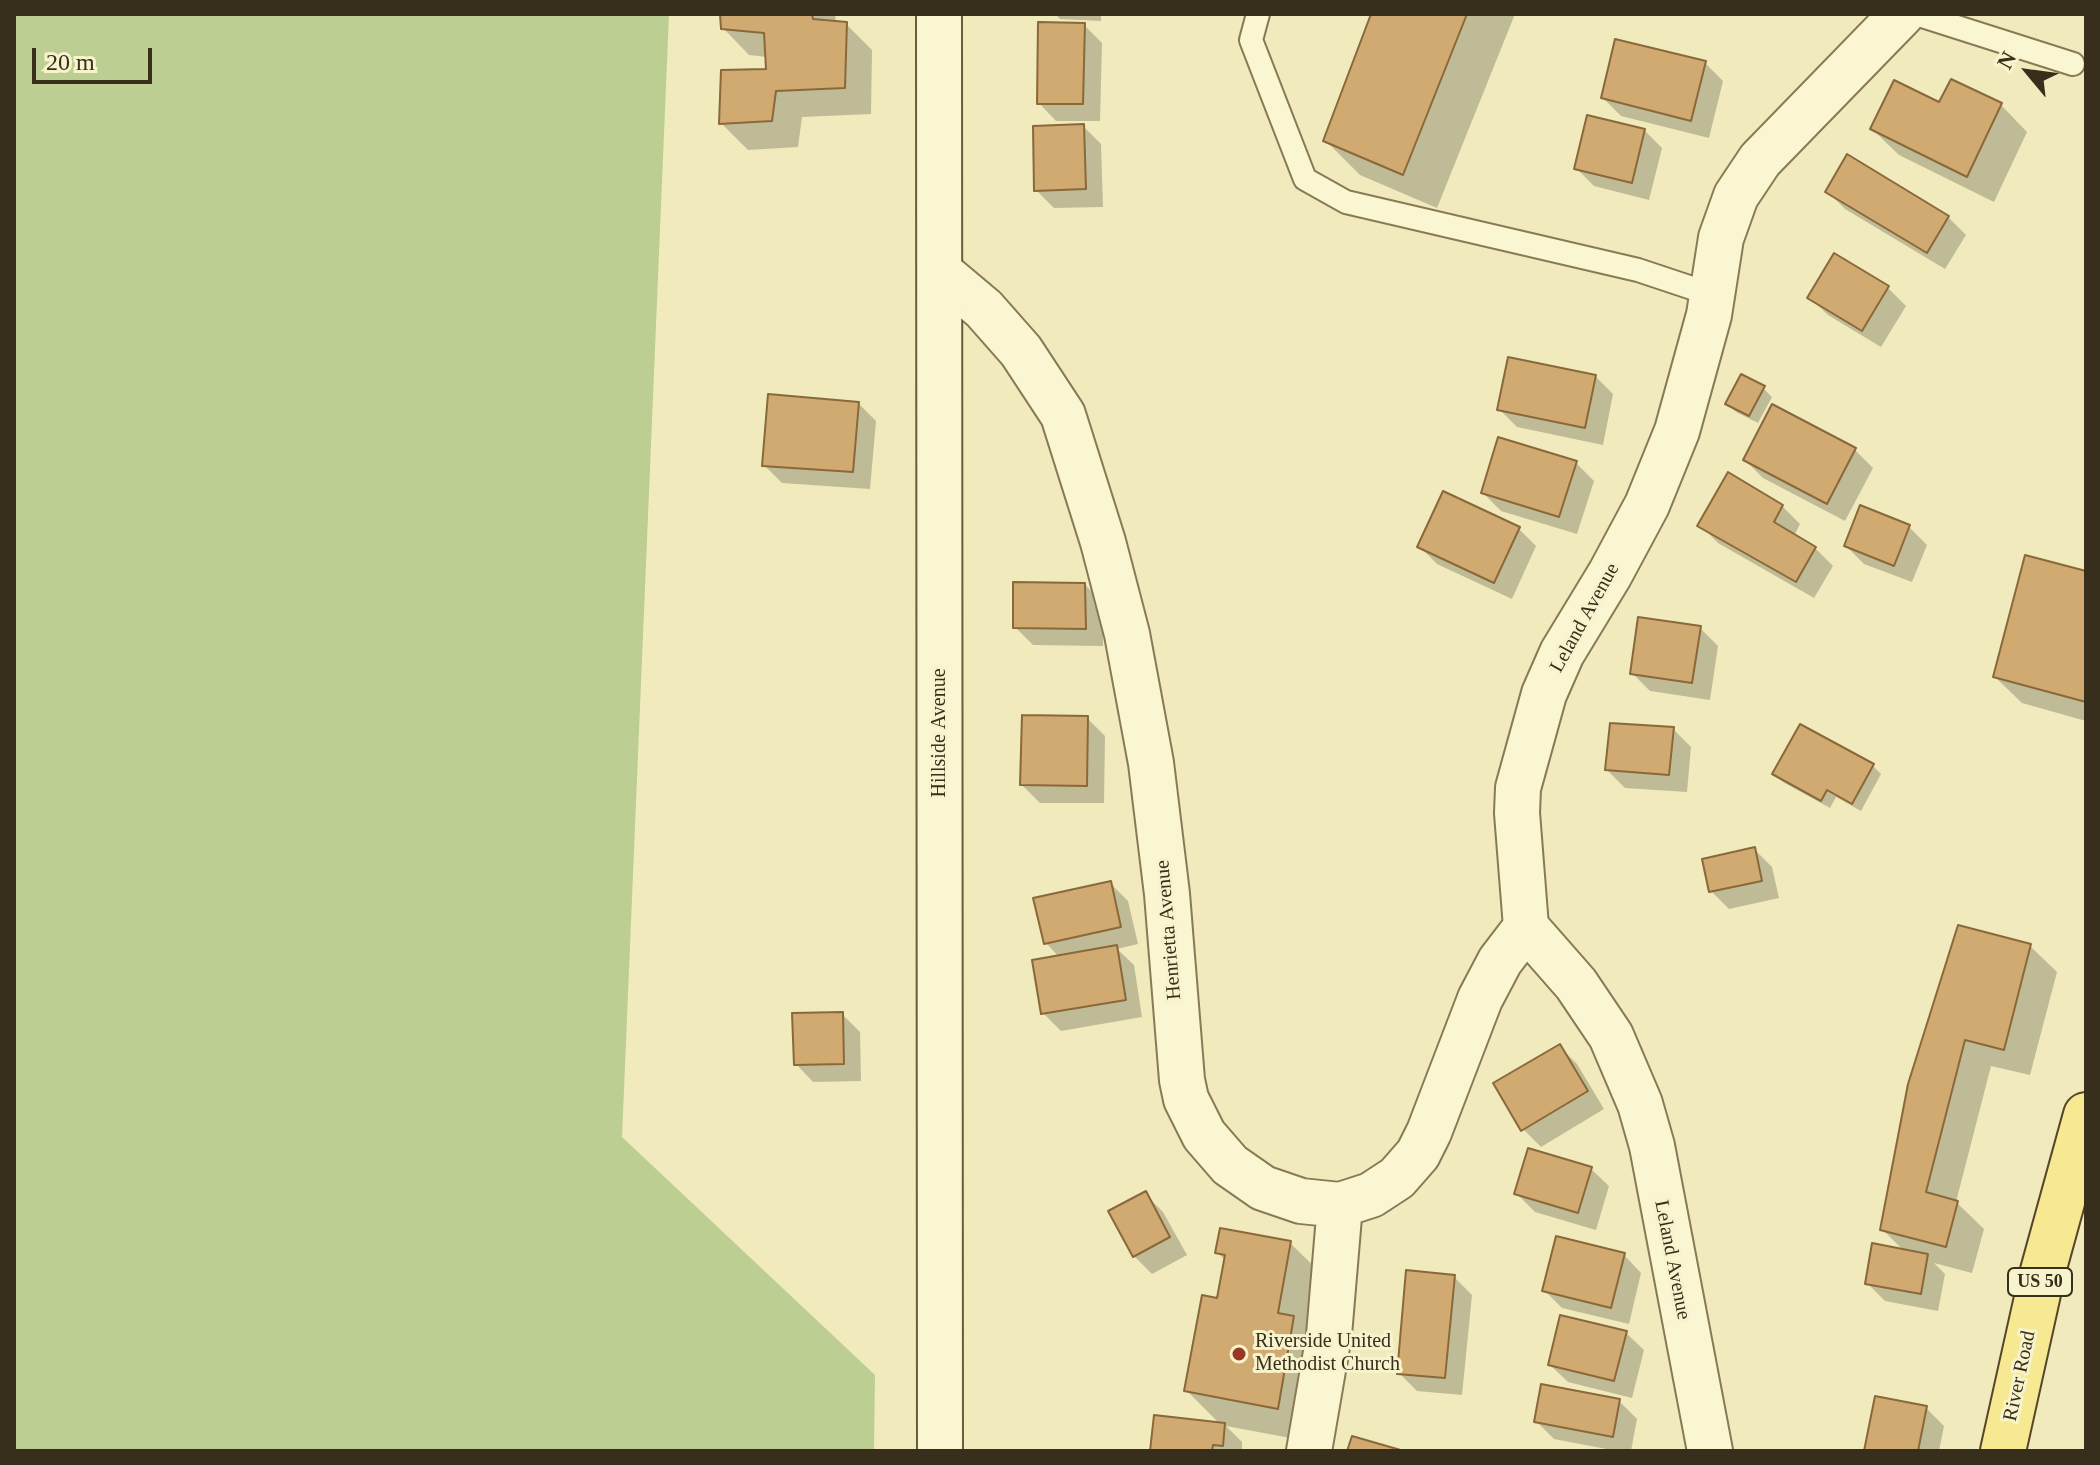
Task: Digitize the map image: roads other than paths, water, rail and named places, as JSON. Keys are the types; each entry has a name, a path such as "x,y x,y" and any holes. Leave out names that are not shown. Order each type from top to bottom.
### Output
{"main road":[{"name":"River Road","path":"2003,1451 2043,1271 2086,1115"}],"street":[{"name":"Hillside Avenue","path":"939,14 940,1451"},
{"name":"Leland Avenue","path":"1710,1451 1652,1146 1640,1104 1611,1036 1576,984 1526,927 1517,813 1518,788 1544,694 1562,653 1647,505 1677,431 1713,295 1721,238 1736,196 1760,160 1902,14"},
{"name":"Henrietta Avenue","path":"940,272 984,309 1021,351 1063,415 1103,542 1127,634 1151,763 1186,1099 1204,1135 1230,1165 1263,1188 1301,1201 1340,1205 1371,1195 1397,1178 1418,1154 1480,999 1500,961 1526,927"},
{"path":"1309,1451 1329,1335 1340,1205"}],"lane":[{"path":"1258,14 1251,40 1305,179 1346,202 1638,270 1713,295"},
{"path":"1916,14 2073,64"}],"place":[{"name":"Riverside United Methodist Church","path":"1239,1354"}]}
